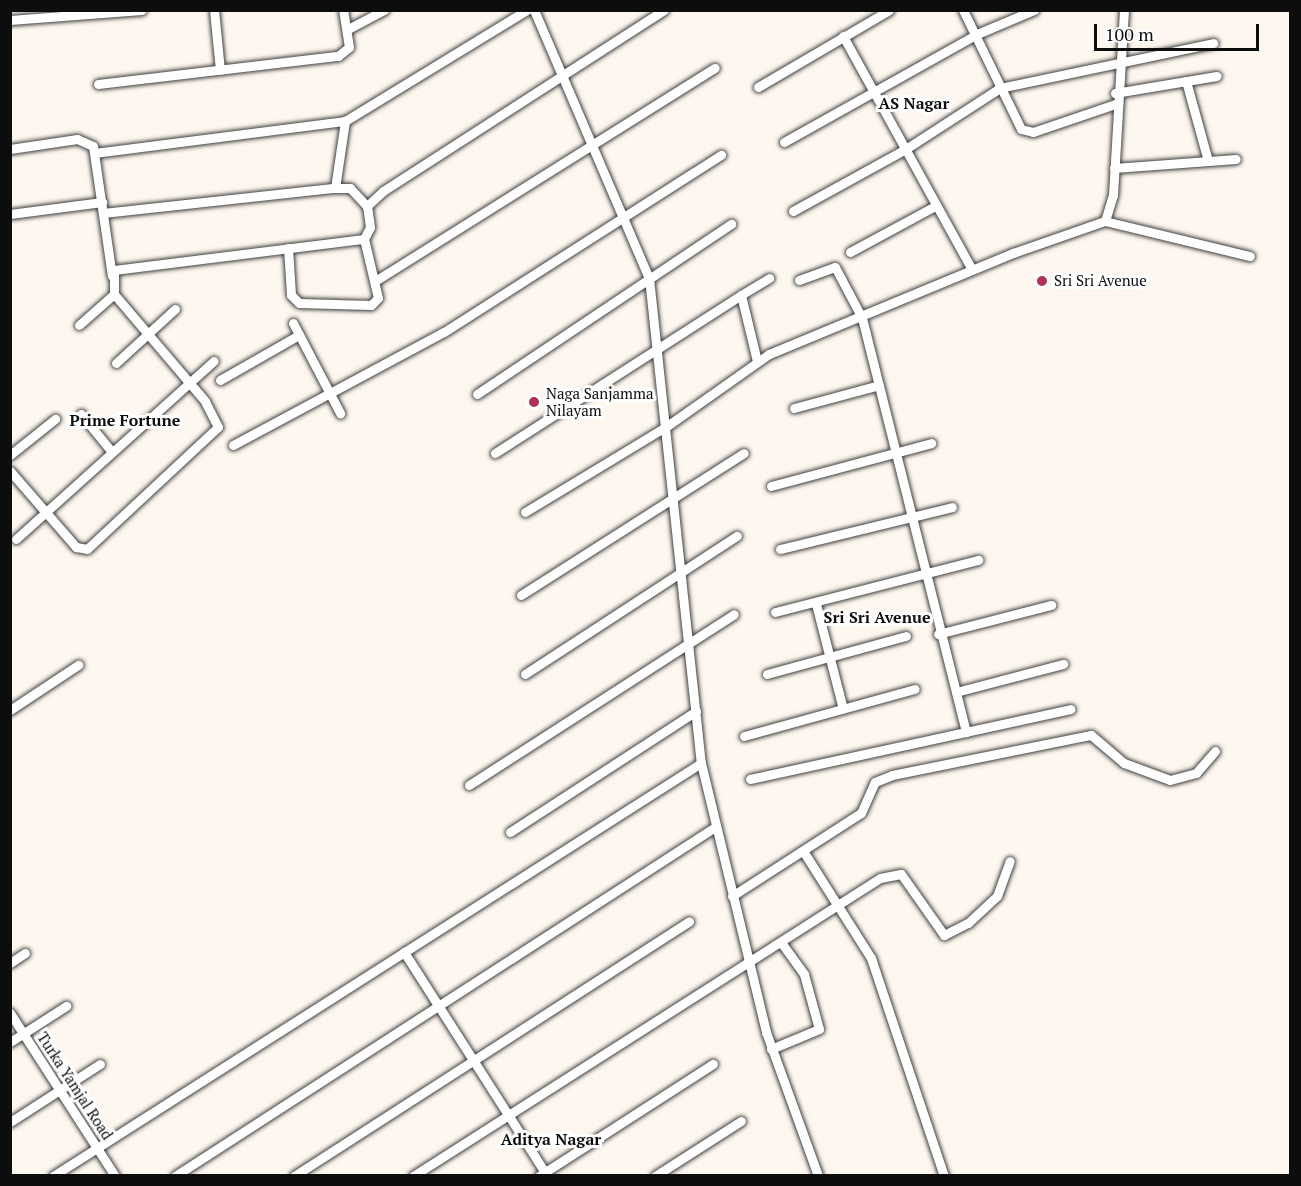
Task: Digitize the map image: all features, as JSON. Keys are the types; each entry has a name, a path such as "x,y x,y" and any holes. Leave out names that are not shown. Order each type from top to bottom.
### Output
{"street":[{"path":"10,20 142,10"},
{"path":"214,10 220,70"},
{"path":"98,84 338,56 349,47 348,29 343,10"},
{"path":"348,29 384,10"},
{"path":"95,153 345,121 527,10"},
{"path":"534,10 595,145 649,278 667,426 671,500 690,638 701,763 771,1049 818,1176"},
{"path":"367,206 444,150 564,76 653,14 664,10"},
{"path":"758,87 889,10"},
{"path":"963,10 1021,129 1033,132 1116,98 1217,76"},
{"path":"784,142 976,34 1034,10"},
{"path":"1105,221 1114,168 1116,98 1122,59 1124,10"},
{"path":"843,36 872,94 971,268"},
{"path":"793,211 904,150 1000,88 1122,59 1213,43"},
{"path":"375,281 715,68"},
{"path":"1186,81 1208,161"},
{"path":"335,188 345,121"},
{"path":"10,149 77,139 88,140 95,153 114,294 190,382 214,417 216,435 87,549 76,547 10,471"},
{"path":"233,445 444,332 721,155"},
{"path":"1114,168 1236,159"},
{"path":"104,213 350,188 367,206 370,227 364,239 378,298 371,305 299,303 291,295 288,248"},
{"path":"10,214 102,202"},
{"path":"850,252 935,206"},
{"path":"525,512 667,426 769,354 862,318 971,268 1105,221 1250,256"},
{"path":"477,394 731,224"},
{"path":"112,276 116,268 364,239"},
{"path":"799,280 835,267 862,318 909,520 966,732"},
{"path":"495,453 769,278"},
{"path":"79,325 114,294"},
{"path":"741,295 757,362"},
{"path":"116,363 175,309"},
{"path":"293,323 340,413"},
{"path":"220,380 299,335"},
{"path":"15,539 214,361"},
{"path":"794,408 879,385"},
{"path":"81,414 112,452"},
{"path":"10,455 55,418"},
{"path":"771,486 895,456 931,443"},
{"path":"521,595 744,453"},
{"path":"780,549 909,520 952,507"},
{"path":"525,674 681,569 737,536"},
{"path":"775,612 816,604 923,573 978,560"},
{"path":"816,604 843,710"},
{"path":"938,634 1051,605"},
{"path":"469,785 690,638 734,614"},
{"path":"767,674 906,636"},
{"path":"957,692 1063,664"},
{"path":"10,710 78,665"},
{"path":"744,736 915,689"},
{"path":"750,779 1070,709"},
{"path":"510,832 696,711"},
{"path":"732,896 805,854 861,813 875,782 892,775 1091,735 1102,739 1124,763 1145,766 1170,780 1196,773 1215,751"},
{"path":"53,1176 701,763"},
{"path":"175,1176 715,826"},
{"path":"805,854 839,903 871,958 944,1176"},
{"path":"413,1176 752,964 839,903 896,872 939,932 952,934 997,896 1010,861"},
{"path":"294,1176 474,1062 689,921"},
{"path":"771,1049 819,1029 804,974 781,942"},
{"path":"404,951 543,1174 713,1064"},
{"path":"10,963 25,953"},
{"path":"10,1042 66,1006"},
{"name":"Turka Yamjal Road","path":"10,1013 115,1176"},
{"path":"10,1122 99,1064"},
{"path":"655,1176 741,1121"}],"place":[{"name":"Sri Sri Avenue","path":"1042,281"},
{"name":"Naga Sanjamma Nilayam","path":"534,402"}],"district":[{"name":"AS Nagar","path":"914,103"},
{"name":"Prime Fortune","path":"125,420"},
{"name":"Sri Sri Avenue","path":"877,617"},
{"name":"Aditya Nagar","path":"551,1139"}]}
